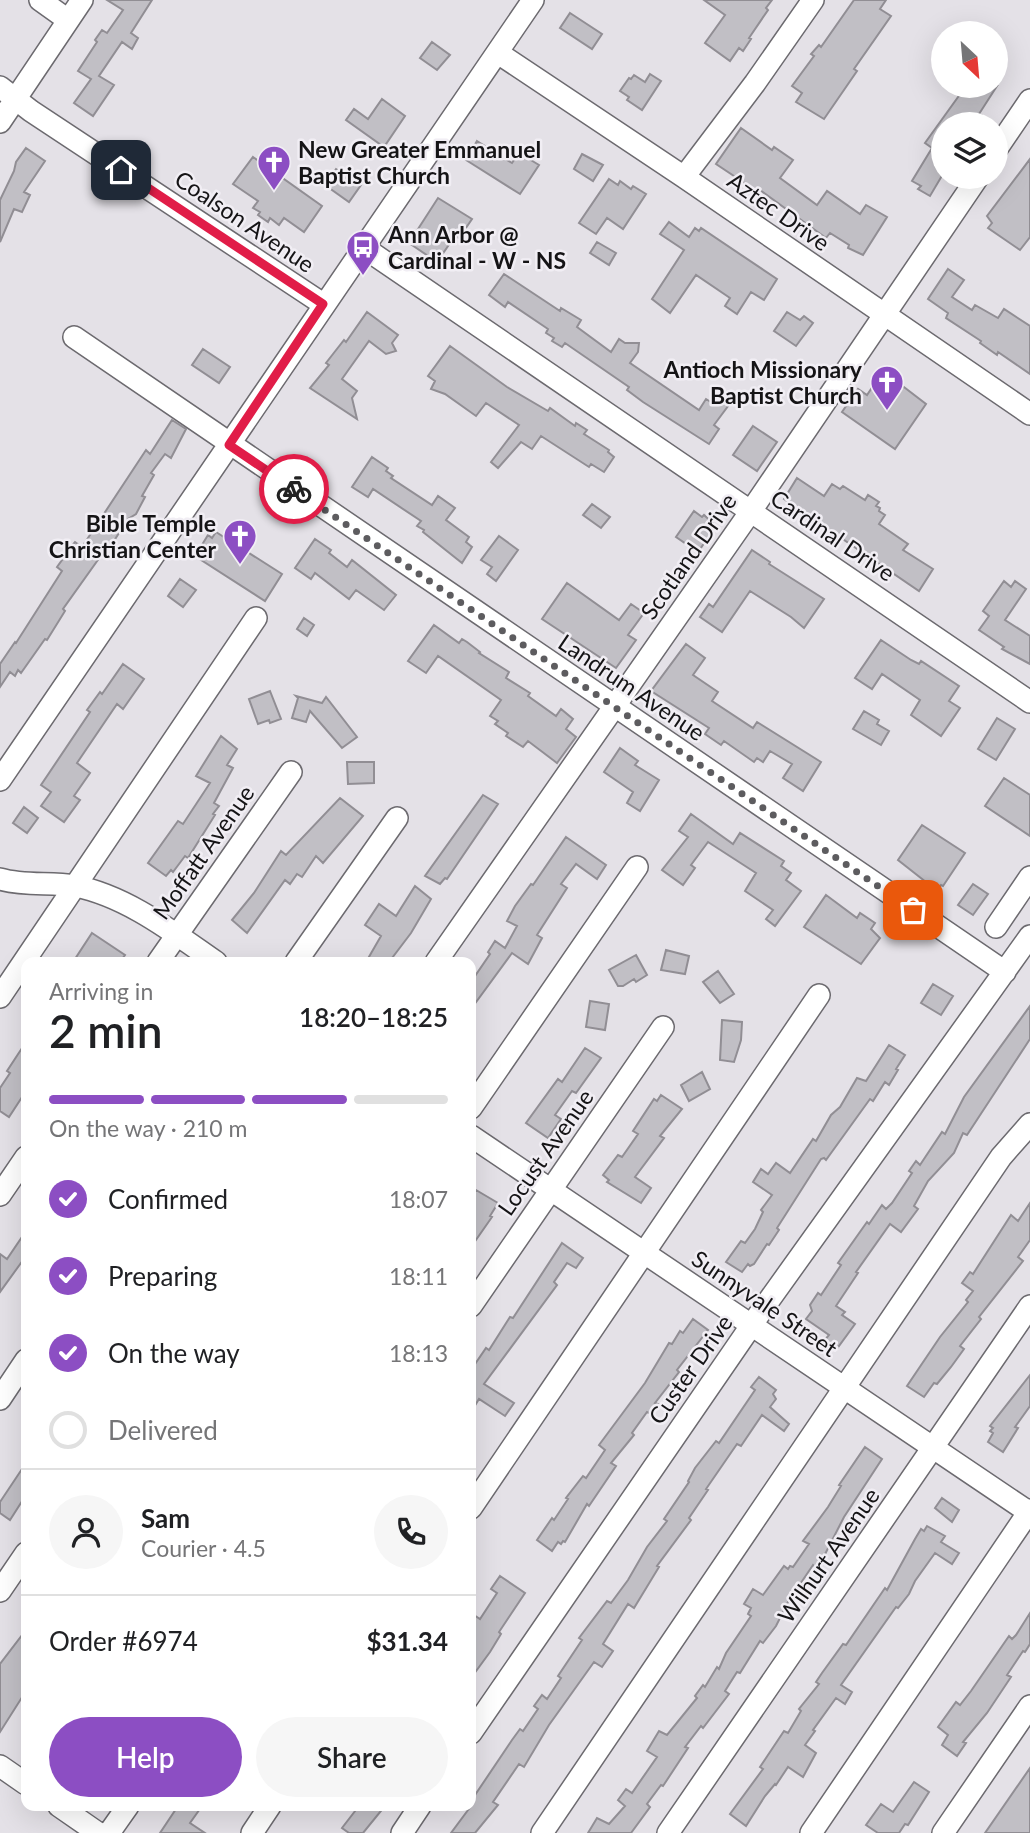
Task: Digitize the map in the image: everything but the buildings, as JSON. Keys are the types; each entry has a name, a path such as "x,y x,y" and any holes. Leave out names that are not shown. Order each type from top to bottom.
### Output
{"street":[{"path":"40,0 68,20"},
{"path":"0,122 8,92 82,0"},
{"path":"0,780 533,0"},
{"path":"684,177 813,0"},
{"name":"Aztec Drive","path":"498,53 1030,414"},
{"name":"Coalson Avenue","path":"8,92 31,111 323,304"},
{"path":"1008,132 1030,100"},
{"name":"Scotland Drive","path":"439,957 751,511 970,189"},
{"name":"Cardinal Drive","path":"363,247 1030,702"},
{"name":"Landrum Avenue","path":"74,337 1004,972"},
{"path":"27,957 256,618"},
{"name":"Moffatt Avenue","path":"162,957 291,772"},
{"path":"300,957 397,818"},
{"path":"476,1101 637,867"},
{"path":"996,927 1030,877"},
{"path":"0,879 75,886 127,905 209,957"},
{"name":"Custer Drive","path":"476,1726 753,1325 1030,936"},
{"path":"0,997 21,966"},
{"path":"476,1501 819,995"},
{"name":"Locust Avenue","path":"476,1299 663,1027"},
{"path":"542,1833 1001,1157 1030,1124"},
{"name":"Sunnyvale Street","path":"476,1139 1030,1512"},
{"path":"0,1195 21,1164"},
{"name":"Wilhurt Avenue","path":"668,1833 1030,1306"},
{"path":"0,1399 21,1368"},
{"path":"811,1833 1030,1512"},
{"path":"0,1591 21,1560"},
{"path":"943,1833 1030,1706"},
{"path":"66,1811 98,1833"},
{"path":"109,1833 124,1811"},
{"path":"252,1833 267,1811"},
{"path":"402,1833 417,1811"}],"way so far":[{"path":"294,489 913,910"}],"place":[{"name":"New Greater Emmanuel Baptist Church","path":"274,192"},
{"name":"Ann Arbor @ Cardinal - W - NS","path":"363,277"},
{"name":"Antioch Missionary Baptist Church","path":"887,412"},
{"name":"Bible Temple Christian Center","path":"240,566"}],"route":[{"path":"121,170 323,304 229,445 294,489"}]}
